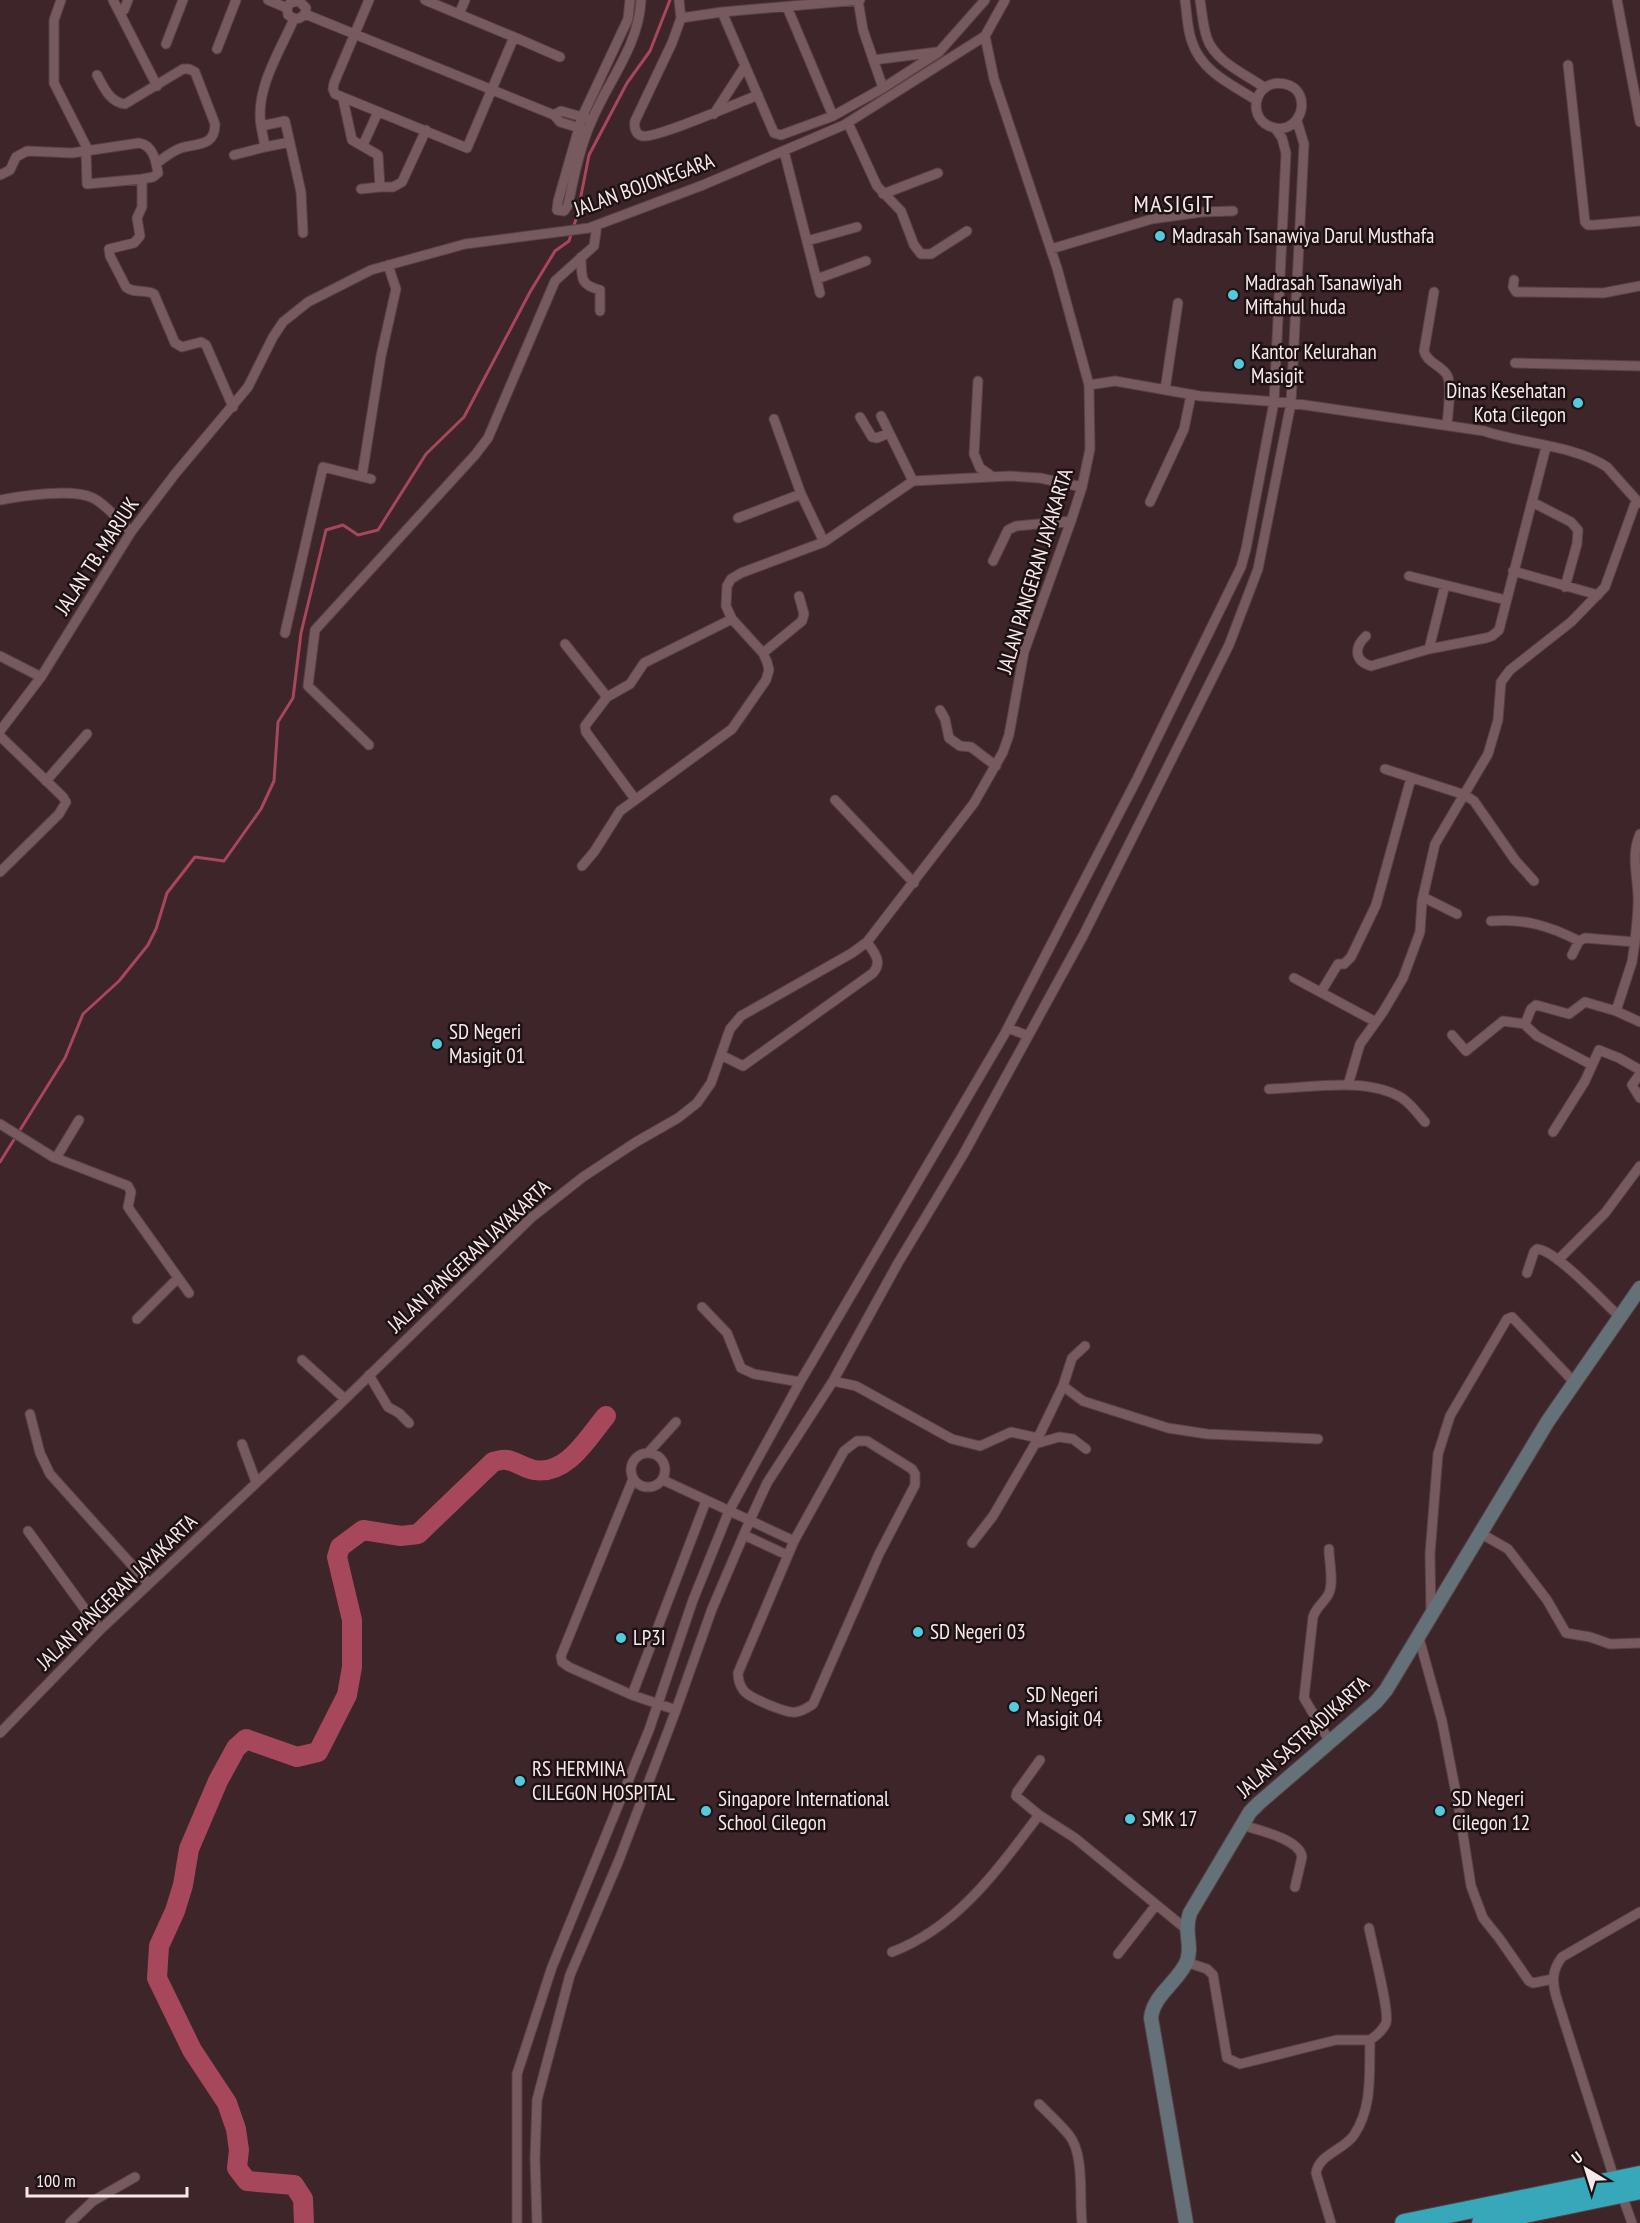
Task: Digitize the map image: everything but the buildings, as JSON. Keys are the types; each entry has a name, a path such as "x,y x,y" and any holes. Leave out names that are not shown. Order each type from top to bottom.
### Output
{"highway":[{"path":"1480,2223 1618,2188 1640,2175"},
{"path":"1404,2223 1618,2188 1640,2190"}],"street":[{"path":"0,176 10,170 16,157 23,152 62,154 87,150 126,144 145,144 149,147 157,163 158,173 156,176 87,184 87,150 54,83 54,20 61,0"},
{"path":"113,0 158,86"},
{"path":"124,10 128,0"},
{"path":"166,44 183,0"},
{"path":"217,49 236,0"},
{"path":"268,0 287,9"},
{"path":"300,0 306,8 305,14 294,19 288,15 287,9 290,3 300,0"},
{"path":"369,0 334,82 335,94 467,148 514,37"},
{"path":"425,0 560,57"},
{"path":"459,14 465,0"},
{"path":"679,0 681,18 663,62 639,110 634,128 637,133 643,136 655,134 714,114 758,95"},
{"path":"681,18 722,12 859,0 863,30 883,88"},
{"path":"722,12 771,129 776,134 782,135 833,116 883,88 939,52 985,0"},
{"name":"JALAN BOJONEGARA","path":"233,407 248,387 283,322 323,293 371,270 465,244 593,227 704,185 848,123 985,36 1005,0"},
{"path":"1185,0 1191,40 1200,59 1211,72 1256,100"},
{"path":"1200,0 1206,38 1212,49 1226,62 1264,88"},
{"path":"1617,0 1640,122"},
{"path":"583,129 568,205 564,211 560,211 557,210 558,201 583,129 587,119 628,19 630,2 641,3 631,45 587,119"},
{"path":"787,8 833,116"},
{"path":"305,14 554,115 560,122 583,129"},
{"path":"266,147 259,112 264,88 294,19"},
{"name":"JALAN PANGERAN JAYAKARTA","path":"0,1732 100,1630 345,1399 531,1218 583,1177 678,1118 697,1103 711,1083 730,1029 741,1016 852,953 867,942 974,803 996,766 1009,735 1024,652 1071,521 1082,487 1090,450 1089,385 1051,249 994,79 985,36"},
{"path":"873,60 939,52"},
{"path":"1629,59 1640,57"},
{"path":"1568,65 1585,222 1588,225 1594,225 1640,221"},
{"path":"714,114 745,66"},
{"path":"97,75 107,93 119,104 133,101 183,69 195,72 215,124 215,133 207,142 181,148 157,163"},
{"path":"1275,83 1285,83 1299,94 1303,104 1302,112 1290,127 1282,129 1267,126 1256,109 1256,100 1264,88 1275,83"},
{"path":"343,99 352,140 378,155 380,187"},
{"path":"554,115 561,111 587,119"},
{"path":"363,145 378,112"},
{"path":"261,126 285,121 302,192 303,233"},
{"path":"537,2223 535,2159 537,2100 570,1975 619,1860 712,1609 750,1520 767,1483 832,1381 1023,1048 1088,926 1229,645 1258,569 1291,403 1304,144 1297,121"},
{"path":"848,123 877,186 901,212 914,245 921,254 931,254 967,231"},
{"path":"517,2223 517,2074 552,1967 650,1730 693,1600 729,1511 800,1382 1006,1031 1137,779 1241,567 1274,402 1286,153 1282,138 1275,128"},
{"path":"360,189 393,187 402,182 426,130"},
{"path":"234,155 290,142"},
{"path":"783,151 820,293"},
{"path":"883,194 938,173"},
{"path":"142,178 142,207 137,218 140,236 134,243 110,249 110,256 126,287 130,290 148,291 154,294 176,343 182,347 201,342 206,345 233,407"},
{"path":"1051,249 1152,219 1202,212 1233,211"},
{"path":"369,745 308,686 315,630 488,438 555,281 594,246 593,227"},
{"path":"807,241 857,227"},
{"path":"580,258 582,280 590,288 600,290 600,311"},
{"path":"817,279 866,261"},
{"path":"285,633 323,468 366,478 381,356 396,289 388,265"},
{"path":"1514,280 1513,287 1516,292 1603,293 1640,286"},
{"path":"1434,292 1424,351 1428,359 1441,369 1449,380 1447,424"},
{"path":"1164,390 1178,303"},
{"path":"1515,363 1640,366"},
{"path":"978,381 974,454 980,468 993,477"},
{"path":"1089,385 1115,381 1191,395 1261,399 1484,431 1504,438 1573,452 1601,463 1638,502 1609,579 1598,595 1571,622 1510,670 1501,682 1498,720 1493,741 1482,768 1435,844 1423,897 1420,932 1403,978 1360,1044 1348,1085"},
{"path":"1150,502 1184,429 1191,395"},
{"name":"JALAN TB. MARJUK","path":"0,731 41,677 131,532 175,474 233,407"},
{"path":"881,416 913,481"},
{"path":"860,417 872,437 877,438 889,433"},
{"path":"774,419 801,494 824,542"},
{"path":"1366,636 1356,651 1360,660 1371,666 1429,649 1492,636 1499,630 1546,447"},
{"path":"582,866 594,852 620,811 732,729 766,680 769,670 763,653 732,619 725,600 727,586 731,579 741,573 824,542 913,481 993,477 1040,478 1082,487"},
{"path":"0,500 45,493 90,496 100,502 131,532"},
{"path":"738,519 801,494"},
{"path":"1532,502 1571,522 1578,530 1577,544 1564,587"},
{"path":"993,561 1008,530 1016,526 1071,521"},
{"path":"1514,571 1598,595"},
{"path":"1408,576 1506,600"},
{"path":"1429,649 1445,585"},
{"path":"763,653 802,621 804,614 799,596"},
{"path":"635,799 586,732 585,726 607,697 630,684 638,671 650,660 732,619"},
{"path":"565,644 607,697"},
{"path":"0,656 41,677"},
{"path":"940,710 949,738 960,746 971,747 996,766"},
{"path":"46,781 87,735"},
{"path":"0,736 66,802 64,808 0,872"},
{"path":"1385,769 1465,795 1474,801 1515,860 1534,881"},
{"path":"1321,992 1334,968 1338,964 1344,964 1351,957 1376,905 1411,778"},
{"path":"835,800 914,883"},
{"path":"1616,1011 1632,962 1635,942 1639,897 1634,860 1640,834"},
{"path":"1423,897 1457,914"},
{"path":"1491,921 1523,920 1555,930 1579,942"},
{"path":"1572,955 1581,939 1635,942"},
{"path":"722,1055 743,1066 873,973 878,968 878,962 867,942"},
{"path":"1294,978 1376,1022"},
{"path":"1524,1024 1531,1009 1536,1005 1567,1014 1585,1002 1616,1011 1640,1022"},
{"path":"1452,1035 1466,1052 1503,1021 1524,1024 1537,1036 1592,1065"},
{"path":"1006,1031 1028,1036"},
{"path":"1553,1132 1585,1081 1597,1053 1601,1050 1640,1072 1632,1085 1640,1098"},
{"path":"1269,1089 1348,1085 1379,1089 1408,1102 1425,1122"},
{"path":"56,1158 79,1120"},
{"path":"0,1124 56,1158 130,1188 129,1209 189,1293"},
{"path":"1558,1260 1605,1213 1640,1166"},
{"path":"1527,1273 1533,1253 1537,1249 1544,1250 1620,1317"},
{"path":"137,1319 178,1278"},
{"name":"JALAN SASTRADIKARTA","path":"1186,1962 1189,1948 1186,1929 1194,1906 1242,1825 1258,1803 1376,1702 1419,1638 1548,1421 1640,1287"},
{"path":"702,1307 727,1333 741,1368 754,1374 800,1382"},
{"path":"1431,1615 1430,1554 1438,1454 1450,1416 1507,1319 1512,1317 1575,1383"},
{"path":"972,1543 993,1516 1036,1441 1063,1386 1072,1358 1085,1346"},
{"path":"302,1360 345,1399"},
{"path":"369,1376 388,1407 399,1413 409,1423"},
{"path":"832,1381 856,1386 952,1439 969,1445 980,1446 1011,1432 1036,1441 1059,1437 1073,1439 1086,1449"},
{"path":"1063,1386 1083,1401 1168,1428 1207,1434 1318,1439"},
{"path":"30,1414 40,1453 50,1474 149,1584"},
{"path":"676,1422 648,1453 637,1457 631,1467 633,1479 561,1656 562,1662 569,1667 632,1695 676,1710"},
{"path":"857,1441 867,1442 905,1464 915,1474 913,1491 879,1554 813,1704 805,1710 793,1713 753,1698 745,1692 738,1679 738,1673 794,1541 844,1452 851,1444 857,1441"},
{"path":"242,1444 256,1482"},
{"path":"633,1479 642,1486 654,1487 663,1480 665,1468 660,1457 648,1453"},
{"path":"663,1480 794,1541"},
{"path":"632,1695 706,1501"},
{"path":"28,1531 100,1630"},
{"path":"1480,1533 1508,1550 1547,1600 1566,1633 1590,1637 1610,1644 1640,1643"},
{"path":"744,1535 787,1555"},
{"path":"1329,1549 1330,1585 1328,1593 1315,1610 1313,1617 1304,1698 1330,1742"},
{"path":"1419,1638 1442,1720 1471,1886 1480,1912 1529,1981 1533,1983 1553,1979"},
{"path":"664,1688 682,1695"},
{"path":"1040,1760 1016,1796 1039,1815 1075,1838 1186,1929"},
{"path":"892,1952 920,1940 978,1893 1039,1815"},
{"path":"1242,1825 1289,1841 1297,1846 1302,1852 1302,1857 1295,1887"},
{"path":"1118,1954 1156,1905"},
{"path":"1632,2223 1618,2188 1556,1996 1553,1979 1556,1964 1562,1957 1640,1912"},
{"path":"573,1914 594,1920"},
{"path":"1186,2223 1151,2018 1154,2006 1186,1962 1207,1969 1213,1975 1227,2058 1240,2064 1336,2040 1370,2040 1378,2034 1386,2022 1386,2006 1369,1928"},
{"path":"1331,2223 1316,2173 1324,2159 1353,2138 1364,2117 1370,2089 1370,2040"},
{"path":"1039,2104 1070,2136 1075,2145 1080,2170 1082,2223"},
{"path":"70,2223 93,2201 135,2177"}],"waterway":[{"path":"0,1162 65,1058 83,1014 119,981 148,945 156,929 167,893 195,857 224,861 261,809 274,781 278,722 293,698 301,633 326,530 343,525 358,535 378,530 426,454 464,417 530,292 555,251 569,241 577,216 589,155 627,83 650,51 670,0"},
{"path":"304,2223 303,2199 294,2185 247,2181 237,2168 239,2150 236,2129 227,2103 192,2050 157,1978 159,1946 175,1911 183,1885 189,1849 218,1781 236,1748 246,1739 297,1757 318,1752 347,1695 352,1667 352,1620 337,1557 340,1547 363,1530 401,1536 418,1534 493,1462 507,1460 534,1470 557,1467 576,1453 606,1416"}],"place":[{"name":"Madrasah Tsanawiya Darul Musthafa","path":"1160,236"},
{"name":"Madrasah Tsanawiyah Miftahul huda","path":"1233,295"},
{"name":"Kantor Kelurahan Masigit","path":"1239,364"},
{"name":"Dinas Kesehatan Kota Cilegon","path":"1578,403"},
{"name":"SD Negeri Masigit 01","path":"437,1044"},
{"name":"SD Negeri 03","path":"918,1632"},
{"name":"LP3I","path":"621,1638"},
{"name":"SD Negeri Masigit 04","path":"1014,1707"},
{"name":"RS HERMINA CILEGON HOSPITAL","path":"520,1781"},
{"name":"Singapore International School Cilegon","path":"706,1811"},
{"name":"SD Negeri Cilegon 12","path":"1440,1811"},
{"name":"SMK 17","path":"1130,1819"}],"district":[{"name":"MASIGIT","path":"1174,204"}]}
